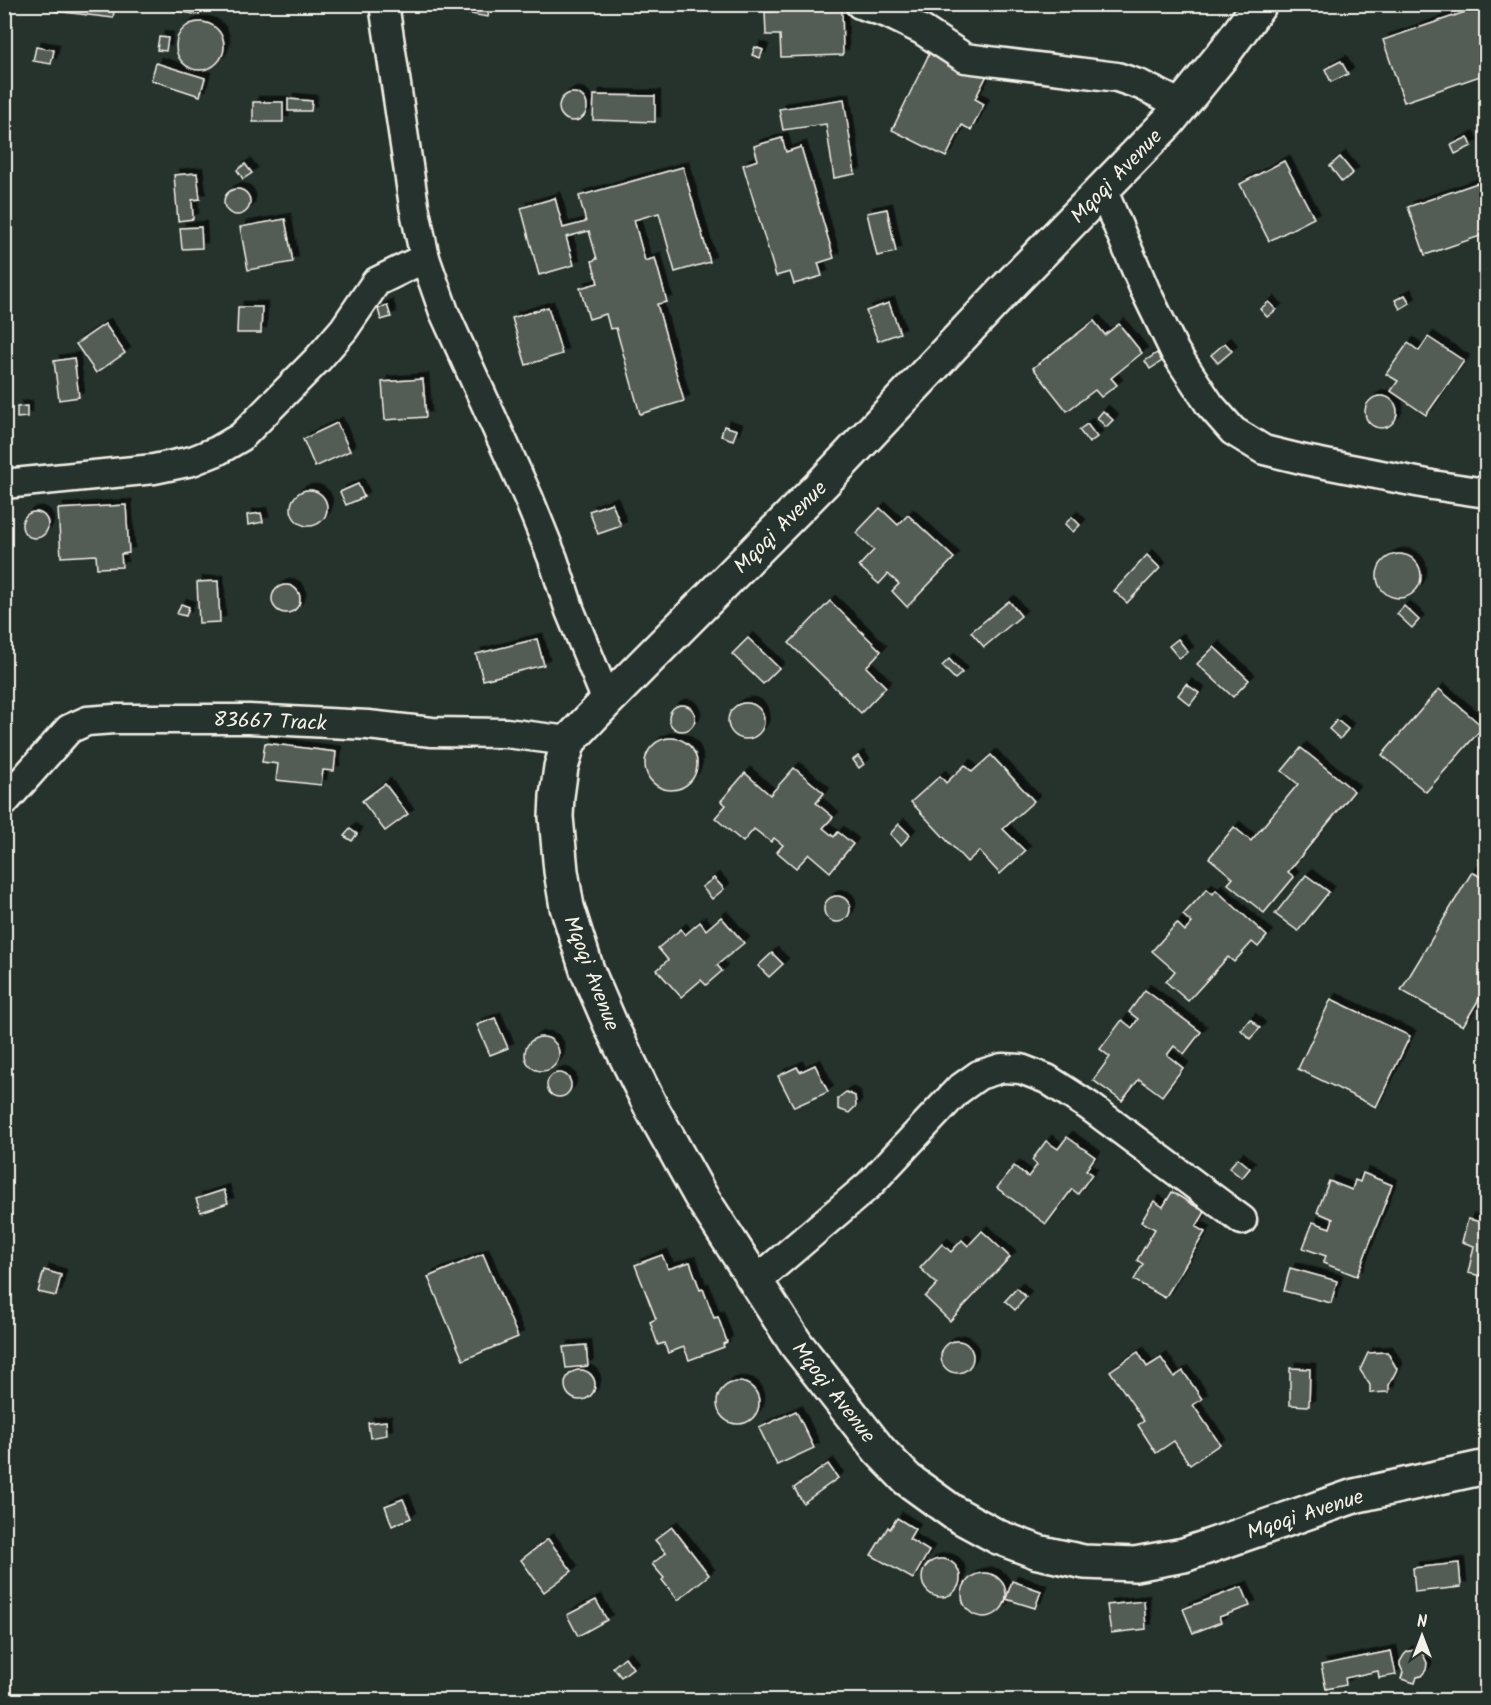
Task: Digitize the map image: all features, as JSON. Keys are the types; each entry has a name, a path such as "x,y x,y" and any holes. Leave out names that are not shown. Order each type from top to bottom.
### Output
{"street":[{"path":"384,4 414,206 425,258 444,312 528,497 553,559 570,611 607,701"},
{"path":"860,4 887,13 922,30 965,58 1117,77 1141,85 1182,105"},
{"name":"Mqoqi Avenue","path":"1260,4 1168,122 822,484 568,741 557,796 556,817 561,871 567,907 587,970 612,1028 652,1109 700,1195 796,1344 879,1450 907,1479 954,1513 998,1537 1038,1552 1084,1563 1135,1564 1184,1555 1354,1496 1486,1467"},
{"path":"1103,190 1145,290 1175,352 1210,405 1233,431 1264,450 1432,485 1486,493"},
{"path":"4,484 154,469 192,461 218,451 241,437 318,359 344,329 376,282 425,258"},
{"name":"83667 Track","path":"4,802 69,729 87,721 249,719 368,725 432,732 506,733 568,741"},
{"path":"756,1281 869,1185 958,1090 979,1075 1002,1068 1021,1069 1047,1078 1089,1106 1242,1220"}],"building":[{"path":"55,4 115,4 113,18 55,11"},
{"path":"171,4 223,4 222,11 201,6 199,15 170,10"},
{"path":"465,4 490,4 488,17 464,13"},
{"path":"500,4 526,4 515,11 506,9"},
{"path":"1486,5 1486,74 1404,102 1383,40"},
{"path":"842,9 843,55 781,57 780,35 766,35 765,12"},
{"path":"200,22 217,29 224,46 217,63 200,70 183,63 176,46 183,29"},
{"path":"159,37 168,38 166,51 157,50"},
{"path":"36,47 54,50 51,64 33,61"},
{"path":"755,47 763,50 760,58 752,55"},
{"path":"932,48 987,75 975,99 984,104 971,130 962,125 946,157 892,130"},
{"path":"1341,61 1348,74 1331,82 1325,69"},
{"path":"156,63 205,78 200,96 151,80"},
{"path":"573,93 583,97 587,107 583,117 573,121 563,117 559,107 563,97"},
{"path":"594,95 655,96 655,122 593,120"},
{"path":"288,99 312,101 311,111 288,111"},
{"path":"844,99 855,174 834,178 826,124 783,130 779,109"},
{"path":"253,102 283,102 283,122 253,122"},
{"path":"1468,137 1472,146 1455,154 1451,145"},
{"path":"782,138 786,152 801,147 834,258 818,263 822,276 794,284 790,272 776,276 743,165 758,160 754,146"},
{"path":"1340,157 1353,173 1342,182 1330,166"},
{"path":"1284,161 1314,218 1269,241 1240,184"},
{"path":"245,164 252,173 243,179 237,170"},
{"path":"683,167 710,262 675,272 659,213 634,220 645,261 655,258 667,302 657,304 684,401 640,414 616,328 610,329 606,314 589,319 580,288 598,283 592,261 597,259 589,231 566,237 574,265 539,275 521,208 555,198 563,228 586,222 579,196"},
{"path":"197,173 200,199 192,200 193,219 178,221 174,175"},
{"path":"1486,180 1486,234 1425,255 1408,207"},
{"path":"237,189 247,192 250,202 247,212 237,215 227,212 224,202 227,192"},
{"path":"887,209 896,252 877,256 867,213"},
{"path":"285,219 293,262 248,270 240,227"},
{"path":"201,227 202,248 182,249 180,228"},
{"path":"1405,295 1410,303 1400,309 1395,300"},
{"path":"1269,302 1276,310 1267,317 1260,309"},
{"path":"889,303 900,333 878,341 866,311"},
{"path":"387,305 391,317 381,320 378,309"},
{"path":"238,307 262,307 261,333 237,333"},
{"path":"548,307 562,354 526,365 512,318"},
{"path":"1094,321 1105,335 1119,324 1142,353 1111,378 1117,385 1101,397 1095,390 1067,411 1033,368"},
{"path":"105,324 125,353 96,373 76,344"},
{"path":"1428,337 1464,361 1426,415 1391,391 1398,381 1386,374 1408,343 1419,351"},
{"path":"1225,343 1232,351 1218,363 1211,355"},
{"path":"1157,353 1162,361 1150,369 1145,361"},
{"path":"74,358 79,397 59,400 54,361"},
{"path":"423,379 426,417 385,420 382,382"},
{"path":"1381,396 1392,401 1397,412 1392,423 1381,428 1370,423 1365,412 1370,401"},
{"path":"27,406 27,417 17,418 17,407"},
{"path":"1103,411 1113,420 1106,427 1097,418"},
{"path":"337,423 350,451 315,467 303,439"},
{"path":"1087,424 1097,437 1089,443 1079,430"},
{"path":"724,426 737,430 733,440 721,436"},
{"path":"358,484 364,497 346,505 340,492"},
{"path":"309,490 322,495 327,508 322,521 309,526 296,521 291,508 296,495"},
{"path":"612,503 621,526 598,534 589,511"},
{"path":"126,505 129,553 121,554 122,567 97,568 96,555 61,557 58,509"},
{"path":"880,508 898,525 908,515 954,558 907,607 892,591 899,584 888,574 879,584 859,566 874,550 856,533"},
{"path":"35,512 45,515 48,525 45,535 35,538 25,535 22,525 25,515"},
{"path":"261,513 263,522 248,525 247,515"},
{"path":"1072,517 1080,525 1073,532 1065,524"},
{"path":"1399,554 1414,561 1421,576 1414,591 1399,598 1384,591 1377,576 1384,561"},
{"path":"1147,555 1160,568 1127,603 1114,591"},
{"path":"218,581 220,622 199,623 197,582"},
{"path":"286,585 296,589 300,599 296,609 286,613 276,609 272,599 276,589"},
{"path":"830,601 881,651 866,667 886,687 861,713 789,643"},
{"path":"1009,601 1021,616 984,647 971,632"},
{"path":"181,604 189,607 186,616 177,614"},
{"path":"1404,606 1419,620 1412,628 1397,614"},
{"path":"748,638 779,668 763,684 732,654"},
{"path":"537,639 544,665 483,680 476,654"},
{"path":"1178,639 1188,652 1179,658 1169,646"},
{"path":"1214,647 1249,680 1233,697 1197,664"},
{"path":"949,659 962,673 955,679 942,666"},
{"path":"1186,684 1199,693 1190,705 1178,695"},
{"path":"1439,689 1483,727 1426,792 1382,755"},
{"path":"746,703 759,708 764,721 759,734 746,739 733,734 728,721 733,708"},
{"path":"682,705 691,709 695,718 691,727 682,731 673,727 669,718 673,709"},
{"path":"1337,720 1348,729 1340,739 1329,729"},
{"path":"671,738 681,740 689,746 695,754 697,764 695,774 689,782 681,788 671,790 661,788 653,782 647,774 645,764 647,754 653,746 661,740"},
{"path":"265,743 336,752 334,771 323,770 321,785 276,780 278,764 262,762"},
{"path":"1301,748 1354,791 1288,872 1294,877 1264,913 1228,884 1233,878 1209,858 1234,827 1251,841 1298,784 1282,771"},
{"path":"991,755 1034,801 1003,829 1025,851 1000,874 979,851 967,862 911,802 940,776 946,783 965,765 972,772"},
{"path":"858,756 864,764 859,768 853,760"},
{"path":"794,768 824,793 816,803 833,817 823,828 834,837 838,832 853,844 830,872 809,854 796,868 777,852 783,845 774,838 771,842 754,829 743,842 715,818 726,805 721,801 745,773 770,795"},
{"path":"385,784 408,814 385,831 362,801"},
{"path":"899,824 910,835 901,845 890,834"},
{"path":"350,829 357,834 352,841 344,836"},
{"path":"1472,872 1486,880 1486,987 1463,1026 1401,990"},
{"path":"1306,875 1329,892 1298,931 1275,914"},
{"path":"714,878 724,889 712,899 702,887"},
{"path":"1207,889 1213,894 1216,890 1267,936 1258,947 1252,942 1234,962 1228,957 1188,1001 1166,982 1175,971 1152,951 1177,923 1185,931 1192,923 1183,915"},
{"path":"837,896 846,900 850,909 846,918 837,922 828,918 824,909 828,900"},
{"path":"721,917 744,943 717,965 722,971 706,985 701,980 681,997 657,970 668,960 658,948 681,929 685,935 700,922 706,930"},
{"path":"772,953 783,964 769,977 758,966"},
{"path":"1145,990 1201,1032 1184,1054 1174,1046 1167,1055 1183,1068 1162,1096 1139,1079 1122,1101 1093,1080 1110,1057 1100,1049 1122,1020 1132,1028 1138,1019 1129,1012"},
{"path":"1331,999 1410,1036 1376,1107 1298,1069"},
{"path":"495,1018 508,1048 490,1055 477,1025"},
{"path":"1250,1019 1260,1028 1250,1039 1241,1030"},
{"path":"542,1037 554,1042 559,1054 554,1066 542,1071 530,1066 525,1054 530,1042"},
{"path":"815,1065 828,1092 794,1107 778,1076 797,1067 800,1072"},
{"path":"559,1073 564,1074 570,1080 570,1090 564,1096 559,1097 554,1096 548,1090 547,1085 548,1080 554,1074"},
{"path":"846,1092 855,1096 856,1106 849,1113 838,1109 838,1098"},
{"path":"1067,1137 1095,1157 1086,1170 1092,1174 1078,1194 1072,1189 1046,1224 997,1188 1014,1166 1028,1177 1037,1165 1032,1160 1046,1141 1058,1149"},
{"path":"1238,1158 1250,1168 1242,1178 1229,1168"},
{"path":"1363,1173 1392,1185 1357,1276 1323,1263 1326,1256 1303,1248 1313,1222 1330,1228 1333,1219 1317,1212 1329,1181 1352,1190 1355,1180 1360,1182"},
{"path":"224,1190 228,1203 201,1212 196,1199"},
{"path":"1172,1192 1205,1212 1196,1227 1205,1232 1165,1298 1134,1280 1143,1264 1137,1260 1155,1229 1141,1222 1154,1201 1163,1207"},
{"path":"1486,1199 1486,1277 1468,1273 1474,1246 1462,1242 1468,1219 1481,1222"},
{"path":"982,1231 1010,1257 950,1321 925,1297 937,1284 920,1268 942,1244 951,1252 962,1240 968,1246"},
{"path":"483,1254 518,1337 463,1360 428,1277"},
{"path":"662,1255 668,1269 690,1262 700,1290 703,1289 714,1318 718,1317 727,1342 723,1344 724,1347 689,1360 684,1347 668,1353 664,1343 658,1345 650,1322 656,1319 635,1265"},
{"path":"1290,1268 1337,1281 1331,1303 1284,1291"},
{"path":"44,1270 61,1275 56,1296 38,1292"},
{"path":"1017,1288 1026,1297 1015,1310 1005,1301"},
{"path":"957,1341 968,1346 973,1357 968,1368 957,1373 946,1368 941,1357 946,1346"},
{"path":"586,1345 588,1366 566,1368 563,1347"},
{"path":"1138,1352 1147,1367 1161,1358 1174,1377 1183,1371 1202,1399 1193,1405 1220,1444 1190,1465 1174,1441 1156,1453 1138,1425 1144,1421 1110,1371"},
{"path":"1387,1352 1397,1369 1389,1385 1389,1392 1370,1393 1370,1385 1360,1370 1368,1353"},
{"path":"1290,1368 1310,1369 1309,1406 1290,1405"},
{"path":"580,1370 591,1374 595,1385 591,1396 580,1400 569,1396 565,1385 569,1374"},
{"path":"738,1382 753,1388 759,1403 753,1418 738,1424 723,1418 717,1403 723,1388"},
{"path":"796,1411 814,1448 777,1465 759,1428"},
{"path":"386,1421 387,1435 370,1438 368,1423"},
{"path":"828,1464 838,1478 803,1503 794,1488"},
{"path":"403,1499 411,1518 392,1526 385,1506"},
{"path":"897,1518 915,1529 909,1539 929,1551 913,1579 871,1555 888,1527 890,1529"},
{"path":"672,1527 709,1575 678,1600 652,1564 666,1553 655,1540"},
{"path":"548,1539 572,1571 544,1592 521,1560"},
{"path":"941,1559 955,1564 960,1578 955,1592 941,1597 927,1592 922,1578 927,1564"},
{"path":"1459,1563 1461,1587 1415,1592 1413,1568"},
{"path":"984,1573 999,1580 1006,1595 999,1610 984,1617 969,1610 962,1595 969,1580"},
{"path":"1012,1581 1041,1591 1035,1608 1006,1599"},
{"path":"1242,1587 1250,1606 1219,1617 1221,1622 1193,1633 1183,1609"},
{"path":"596,1600 607,1620 578,1636 567,1615"},
{"path":"1144,1601 1146,1629 1111,1633 1107,1605"},
{"path":"1414,1650 1422,1652 1427,1663 1426,1670 1417,1677 1415,1683 1401,1679 1403,1672 1400,1665 1404,1655"},
{"path":"1391,1651 1396,1675 1379,1678 1378,1671 1345,1678 1346,1685 1326,1689 1321,1665"},
{"path":"625,1657 633,1668 621,1677 613,1667"}]}
